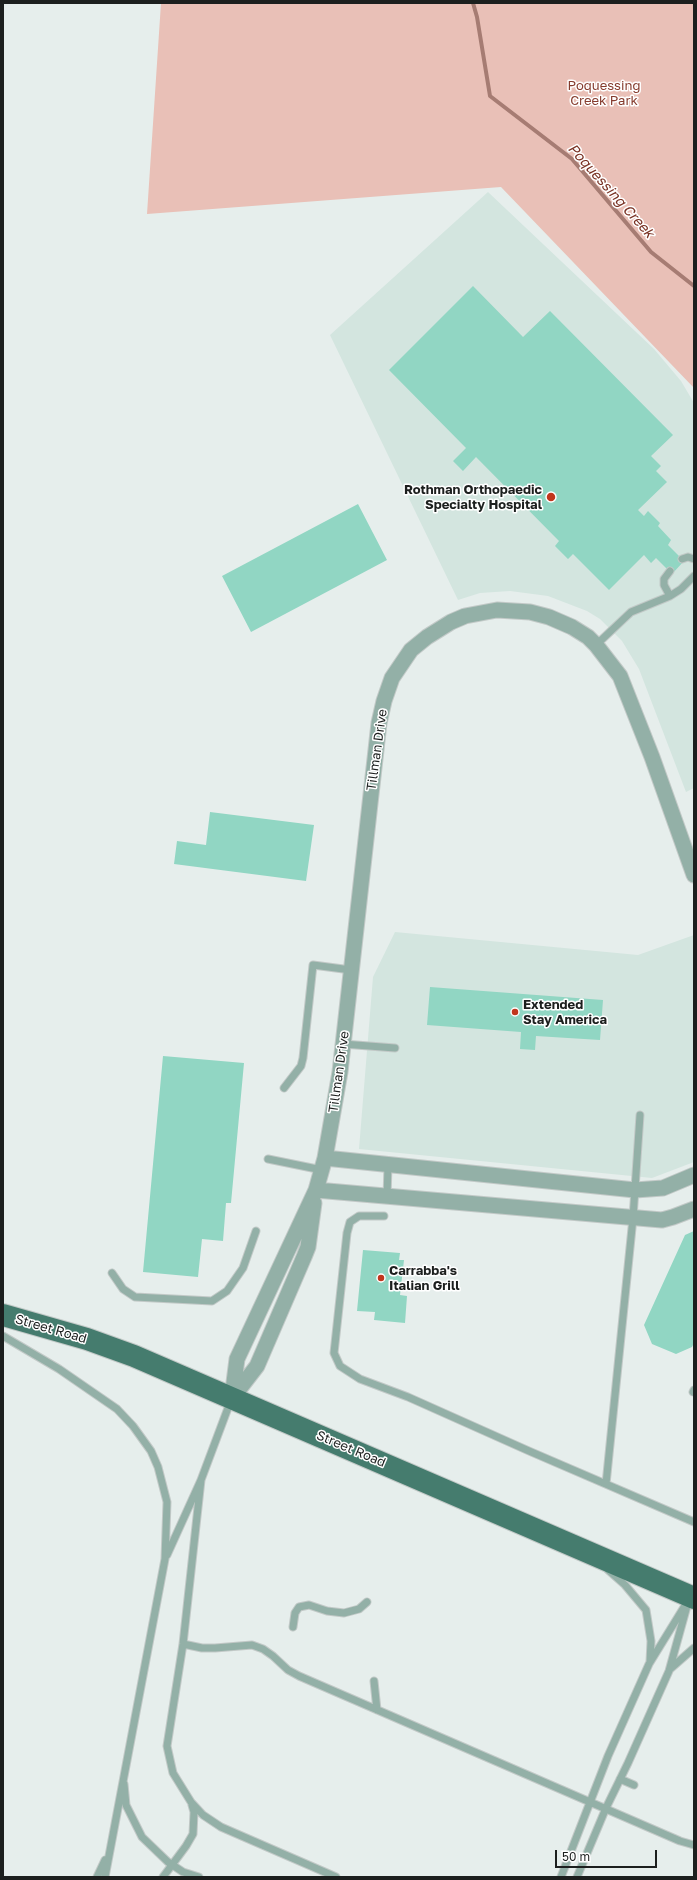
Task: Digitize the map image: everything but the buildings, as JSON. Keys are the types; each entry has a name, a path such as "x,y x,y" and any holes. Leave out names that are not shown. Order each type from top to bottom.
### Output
{"main road":[{"name":"Street Road","path":"3,1315 80,1337 134,1356 692,1598"}],"street":[{"name":"Tillman Drive","path":"232,1398 257,1366 304,1258 316,1190 334,1113 352,970 379,723 384,700 392,678 411,650 427,637 451,622 464,616 497,610 530,612 549,617 572,627 596,645 612,664 626,689 694,875"},
{"path":"323,1164 388,1165 634,1190 663,1188 694,1175"},
{"name":"Tillman Drive","path":"232,1398 237,1359 316,1190"},
{"path":"316,1190 386,1199 662,1220 694,1209"}],"lane":[{"path":"682,559 688,557 694,559"},
{"path":"670,571 664,579 664,586 670,596"},
{"path":"596,645 631,612 670,596 681,589 694,576"},
{"path":"284,1088 301,1066 303,1058 313,965 352,970"},
{"path":"343,1044 395,1048"},
{"path":"606,1484 633,1218 640,1115"},
{"path":"268,1159 323,1164"},
{"path":"386,1199 388,1165"},
{"path":"384,1216 359,1216 350,1222 347,1233 334,1353 340,1366 360,1379 408,1397 694,1522"},
{"path":"112,1273 123,1289 135,1297 212,1301 228,1291 244,1268 256,1231"},
{"path":"3,1336 59,1369 118,1409 143,1438 158,1467 167,1502 165,1559 105,1877"},
{"path":"165,1559 201,1480 232,1398"},
{"path":"201,1480 183,1644 167,1746 173,1773 191,1802 203,1815 221,1827 336,1877"},
{"path":"581,1549 626,1585 646,1610 651,1641 649,1664"},
{"path":"561,1877 608,1756 649,1664 692,1598"},
{"path":"577,1877 606,1808 669,1671 692,1598"},
{"path":"293,1627 295,1613 299,1607 309,1605 344,1613 359,1609 367,1602"},
{"path":"183,1644 202,1648 252,1646 273,1656 288,1670 299,1676 680,1841 694,1845"},
{"path":"669,1671 694,1648"},
{"path":"374,1682 377,1710"},
{"path":"124,1776 126,1805 142,1837 154,1850 173,1865 183,1872 199,1877"},
{"path":"620,1779 634,1785"},
{"path":"163,1877 173,1865 193,1834 194,1812 191,1802"},
{"path":"97,1877 111,1847"}],"shaded area":[{"name":"Rothman Orthopaedic Specialty Hospital","path":"488,192 654,349 681,381 694,403 694,788 686,792 639,669 622,641 600,619 587,611 548,596 510,591 480,593 458,600 330,335"},
{"path":"395,932 638,955 694,935 694,1162 652,1178 359,1149 373,977"}],"green space":[{"name":"Poquessing Creek Park","path":"161,3 694,3 694,388 501,187 147,214"}],"waterway":[{"name":"Poquessing Creek","path":"473,3 477,17 490,96 572,159 651,252 694,286"}],"place":[{"name":"Rothman Orthopaedic Specialty Hospital","path":"551,497"},
{"name":"Extended Stay America","path":"515,1012"},
{"name":"Carrabba's Italian Grill","path":"381,1278"}]}
